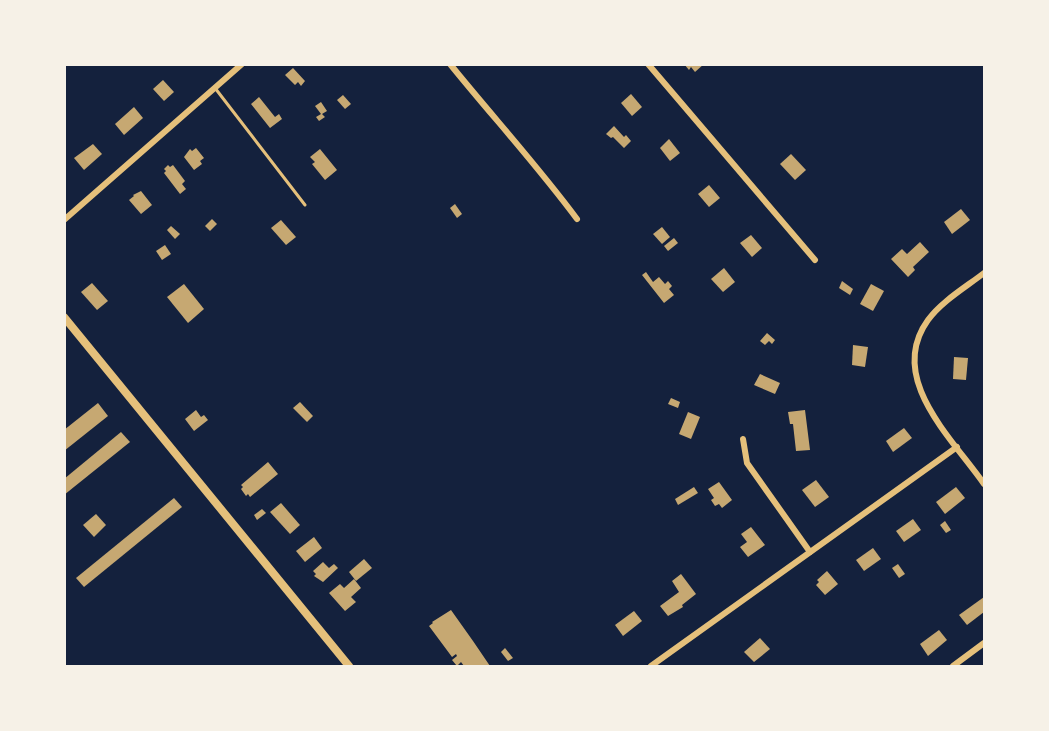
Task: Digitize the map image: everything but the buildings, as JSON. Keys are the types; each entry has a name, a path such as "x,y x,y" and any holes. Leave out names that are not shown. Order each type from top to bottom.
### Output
{"street":[{"path":"64,220 242,64"},
{"path":"450,64 577,219"},
{"path":"648,64 814,260"},
{"path":"984,273 937,310 921,332 916,345 915,372 924,400 984,484"},
{"path":"64,316 349,666"},
{"path":"743,439 747,463 810,552"},
{"path":"651,666 957,447"},
{"path":"953,666 984,643"}],"lane":[{"path":"215,88 305,205"}]}
